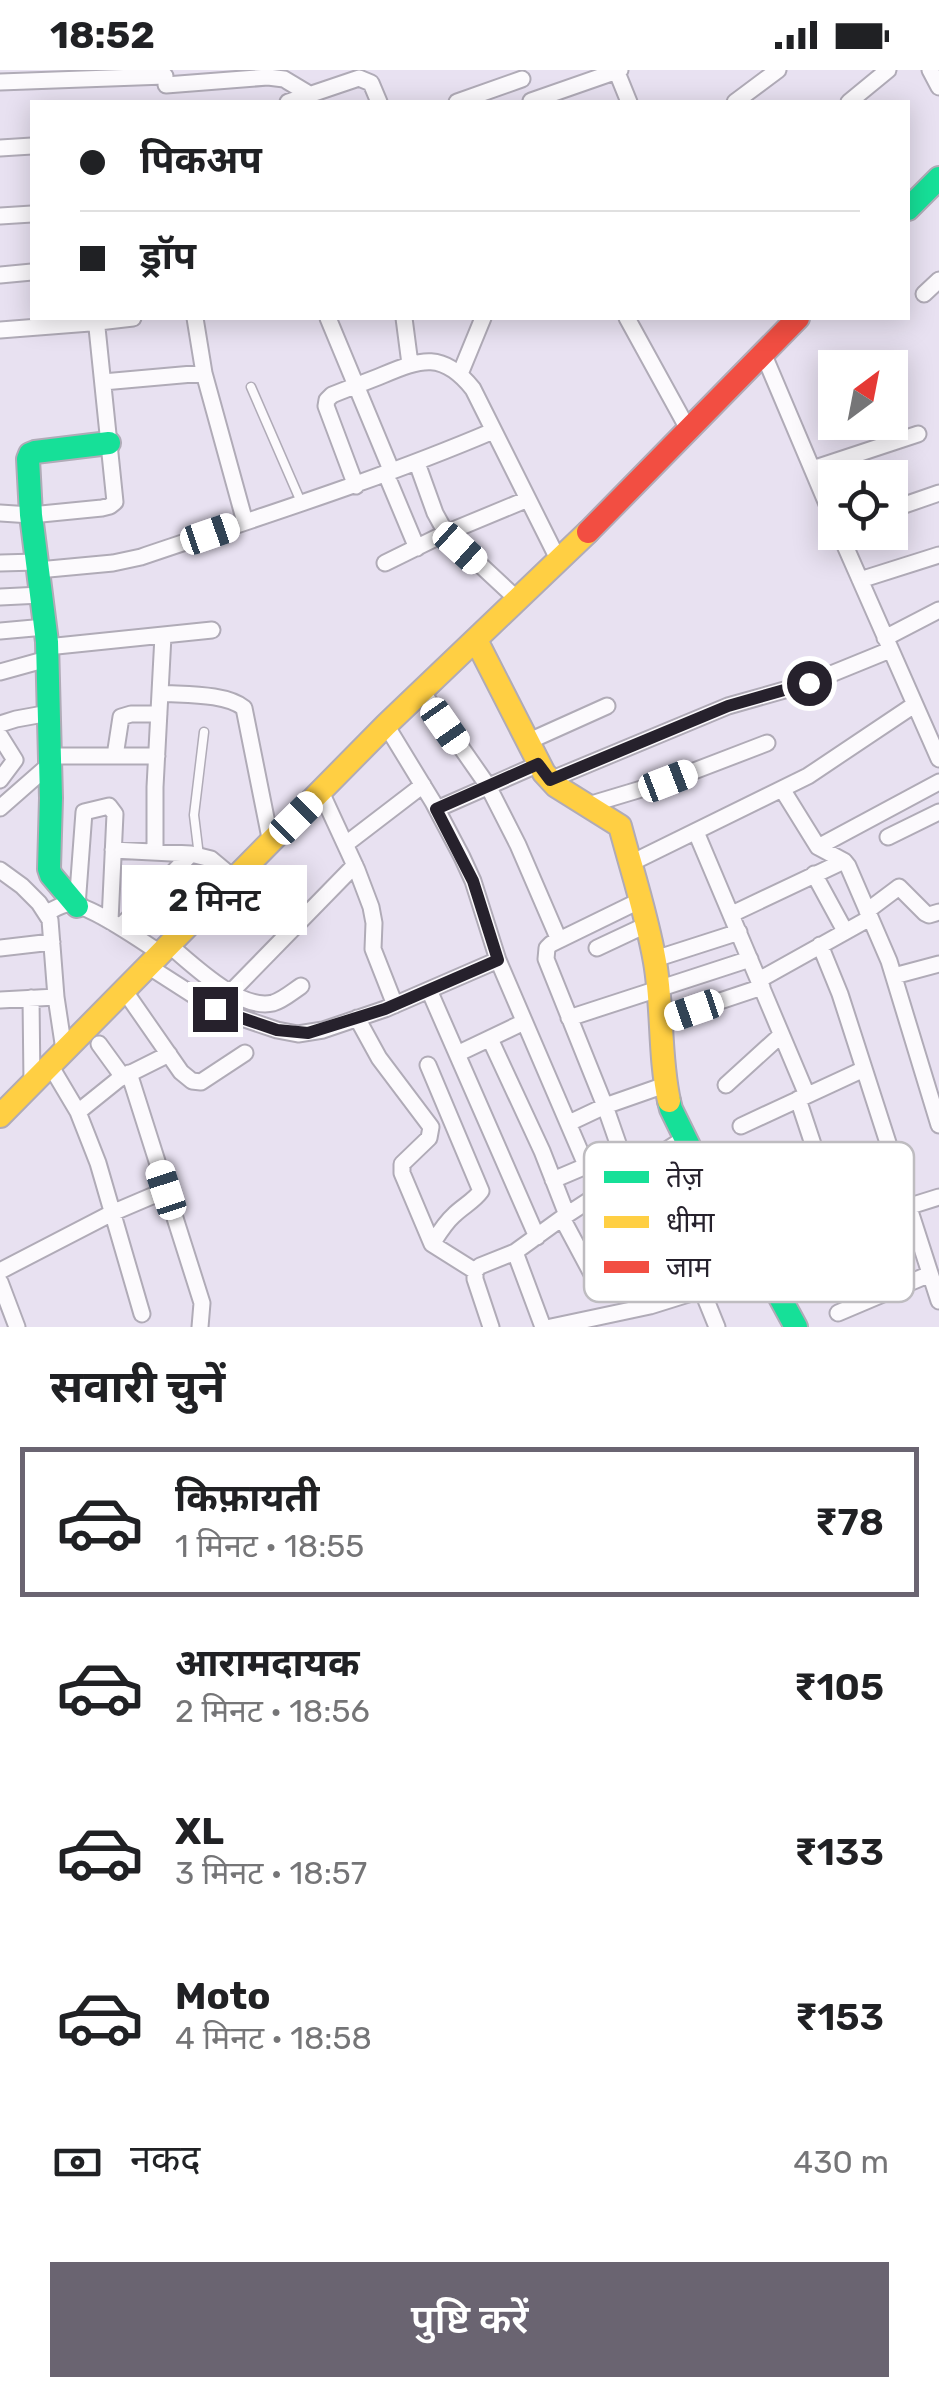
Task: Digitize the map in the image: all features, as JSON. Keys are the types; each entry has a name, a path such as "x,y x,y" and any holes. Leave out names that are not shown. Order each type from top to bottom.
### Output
{"street":[{"path":"738,100 778,70"},
{"path":"851,100 888,70"},
{"path":"930,70 939,87"},
{"path":"538,100 618,71 629,100"},
{"path":"0,82 121,74 268,77 284,79 309,94"},
{"path":"462,100 520,75 531,100"},
{"path":"293,100 335,78 363,78 373,86 378,100"},
{"path":"757,87 765,100"},
{"path":"0,148 30,146"},
{"path":"0,216 30,214"},
{"path":"0,275 30,272"},
{"path":"924,294 939,280"},
{"path":"0,330 96,320 115,496 112,505 102,508 32,515 0,513"},
{"path":"195,320 204,373 244,522"},
{"path":"329,320 358,385 417,548"},
{"path":"404,320 410,364"},
{"path":"460,374 480,320"},
{"path":"628,320 688,429"},
{"path":"0,1116 386,725 559,561 796,320"},
{"path":"763,353 818,483"},
{"path":"356,486 326,402 332,395 410,364 435,362 460,374 473,388 559,561"},
{"path":"103,382 204,373"},
{"path":"0,563 37,566 127,560 356,486 493,431"},
{"path":"812,469 918,434"},
{"path":"77,906 49,869 46,644 28,459 30,454 110,443"},
{"path":"417,464 446,534 518,600"},
{"path":"908,504 939,493"},
{"path":"385,563 528,499"},
{"path":"847,550 914,705 933,728 939,759"},
{"path":"860,580 939,555"},
{"path":"0,597 41,594"},
{"path":"436,809 488,786 544,772 728,706 809,683 888,644 939,610"},
{"path":"0,631 46,644 212,630"},
{"path":"154,852 163,636"},
{"path":"476,640 544,772 620,826 654,959 665,1085 687,1142"},
{"path":"0,672 46,644"},
{"path":"422,690 488,786 558,940"},
{"path":"160,693 220,698 244,708 271,843"},
{"path":"629,864 782,790 914,705"},
{"path":"527,742 606,706"},
{"path":"0,724 49,714"},
{"path":"115,756 120,718 159,714"},
{"path":"386,725 423,785 473,881 498,960 584,1160"},
{"path":"0,736 15,760 0,780"},
{"path":"588,804 668,781 767,743"},
{"path":"0,808 49,761 156,756"},
{"path":"818,847 939,782"},
{"path":"346,844 423,785"},
{"path":"782,790 818,847 844,861 869,914 934,1092 939,1125"},
{"path":"321,792 346,844 372,914 373,949 395,1005"},
{"path":"77,906 84,812 109,806 115,814 115,924"},
{"path":"888,838 939,812"},
{"path":"696,832 781,1036 815,1142"},
{"path":"114,850 195,854 218,863 235,878"},
{"path":"115,924 195,854"},
{"path":"732,914 844,861"},
{"path":"232,992 355,866"},
{"path":"0,870 22,886 46,913 52,942 57,1058 98,1162 142,1314"},
{"path":"814,874 845,931"},
{"path":"660,1022 760,984 845,931 899,886 928,915 939,912"},
{"path":"617,1142 546,959 546,948 639,902"},
{"path":"46,913 69,904 77,906 115,924 159,954 257,1003 277,1002 301,986"},
{"path":"597,948 646,926"},
{"path":"654,959 740,932"},
{"path":"0,948 52,942"},
{"path":"820,945 840,994 887,1142"},
{"path":"159,954 201,1002 242,1020 277,1030 308,1033 395,1005 498,960"},
{"path":"568,1018 750,959"},
{"path":"894,976 939,964"},
{"path":"124,990 168,1054 187,1078 196,1083 245,1053"},
{"path":"429,990 537,1237"},
{"path":"0,1000 56,997"},
{"path":"31,998 32,1084"},
{"path":"357,1018 378,1058 431,1127 429,1138 402,1164 426,1235 432,1244 475,1271"},
{"path":"457,1054 524,1022"},
{"path":"726,1085 781,1036"},
{"path":"490,1040 584,1257"},
{"path":"99,1044 126,1075 202,1302 200,1327"},
{"path":"78,1112 126,1075 168,1054"},
{"path":"428,1065 481,1191 445,1224 432,1244"},
{"path":"741,1126 864,1069"},
{"path":"569,1123 665,1085"},
{"path":"679,1142 685,1138"},
{"path":"553,1180 584,1166"},
{"path":"0,1271 166,1190"},
{"path":"914,1204 939,1196"},
{"path":"475,1271 515,1252 584,1204"},
{"path":"914,1225 939,1302"},
{"path":"515,1252 547,1327 580,1324 664,1302"},
{"path":"475,1271 491,1327"},
{"path":"914,1281 930,1274"},
{"path":"0,1282 17,1327"},
{"path":"707,1302 717,1327"},
{"path":"783,1302 796,1327"},
{"path":"838,1313 863,1302"},
{"path":"638,1310 645,1327"}],"lane":[{"path":"252,387 301,504"},
{"path":"195,854 194,815 204,732"}],"traffic: fast":[{"path":"910,207 939,178"},
{"path":"77,906 49,869 47,642 28,459 35,452 109,443"},
{"path":"669,1101 687,1142"},
{"path":"782,1302 796,1327"}],"traffic: slow":[{"path":"0,1116 386,725 588,532"},
{"path":"476,640 544,773 556,786 620,826 655,962 669,1101"}],"traffic: jam":[{"path":"588,532 796,320"}],"route":[{"path":"215,1009 277,1030 308,1033 385,1009 498,960 473,881 436,809 538,764 550,780 728,706 809,683"}]}
